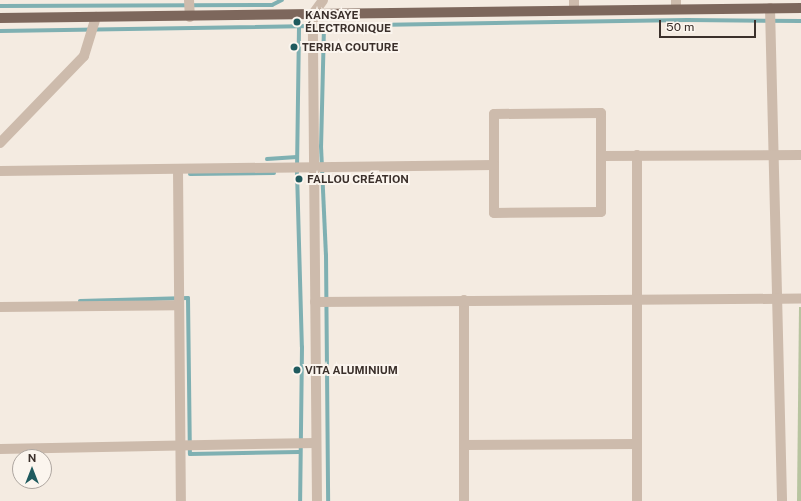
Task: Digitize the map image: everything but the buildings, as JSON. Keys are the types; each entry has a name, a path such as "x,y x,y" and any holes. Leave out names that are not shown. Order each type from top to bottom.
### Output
{"main road":[{"path":"0,18 314,14 574,5 676,4 770,8 798,5"}],"street":[{"path":"190,0 190,16"},
{"path":"317,501 314,14 323,0"},
{"path":"770,8 771,155 777,299 782,501"},
{"path":"0,143 84,56 96,17"},
{"path":"601,113 601,212 494,213 494,165 494,114 601,113"},
{"path":"637,155 638,501"},
{"path":"601,156 801,155"},
{"path":"0,171 494,165"},
{"path":"178,170 181,501"},
{"path":"315,302 801,299"},
{"path":"464,300 464,501"},
{"path":"0,307 179,304"},
{"path":"0,448 316,443"},
{"path":"464,445 637,444"}],"green space":[{"path":"799,307 801,307 801,501 797,501"}],"waterway":[{"path":"0,6 272,5 282,0"},
{"path":"0,31 687,20 801,21"},
{"path":"324,26 321,146 326,255 328,501"},
{"path":"299,27 297,172 302,347 300,501"},
{"path":"267,159 297,157"},
{"path":"190,174 274,173"},
{"path":"80,301 188,298 190,454 299,452"}],"place":[{"name":"KANSAYE ÉLECTRONIQUE","path":"297,22"},
{"name":"TERRIA COUTURE","path":"294,47"},
{"name":"FALLOU CRÉATION","path":"299,179"},
{"name":"VITA ALUMINIUM","path":"297,370"}]}
